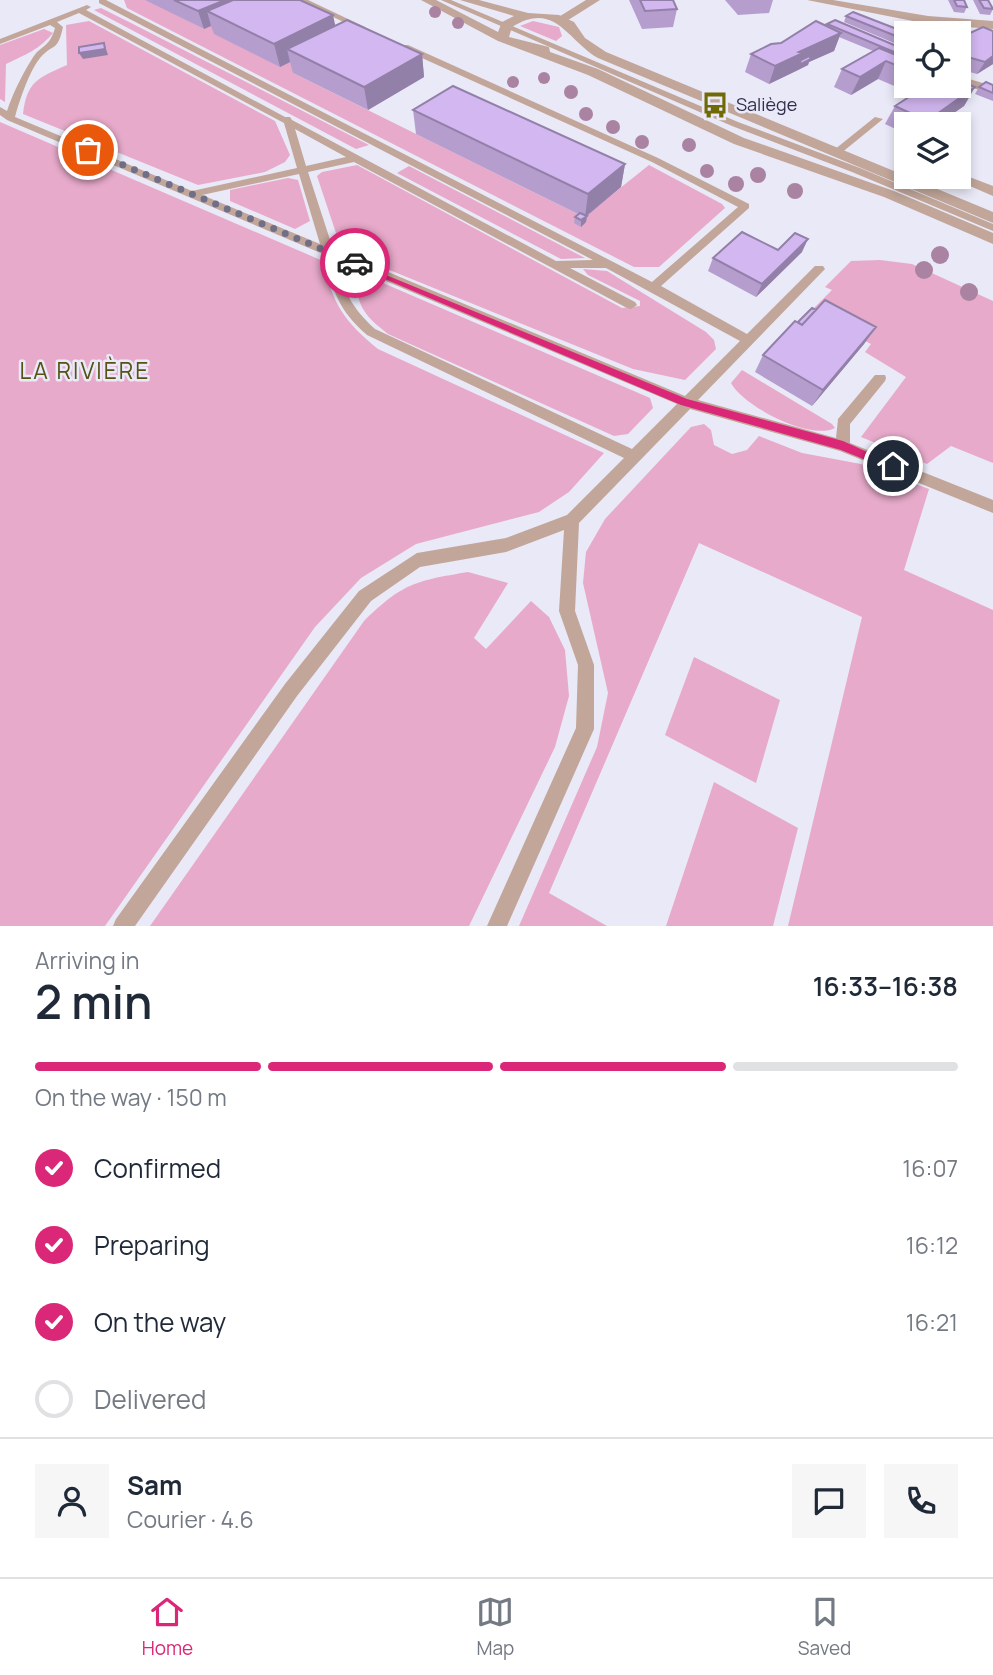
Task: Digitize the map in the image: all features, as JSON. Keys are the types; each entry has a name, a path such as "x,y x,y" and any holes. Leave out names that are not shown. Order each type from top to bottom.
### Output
{"street":[{"path":"427,0 504,31 512,44 593,72 650,101 747,144 889,194 993,239"},
{"path":"466,0 527,16 561,20 602,55 837,152 894,173"},
{"path":"561,20 594,0"},
{"path":"819,1 830,9 827,18"},
{"path":"819,1 928,20 993,25"},
{"path":"504,31 527,16"},
{"path":"533,50 559,48 571,42 575,34"},
{"path":"971,84 993,90"},
{"path":"971,182 993,191"},
{"path":"933,189 993,218"}],"lane":[{"path":"302,0 377,34"},
{"path":"446,0 504,31 559,48 735,124 856,170 993,228"},
{"path":"0,43 103,1 610,264 748,340"},
{"path":"80,10 631,305"},
{"path":"10,117 16,97 37,57 55,43 59,27 52,22"},
{"path":"390,40 655,160 745,206 653,288"},
{"path":"0,110 10,117 190,194 685,402 843,446 993,507"},
{"path":"287,119 352,315 371,332 635,457"},
{"path":"837,152 878,119"},
{"path":"190,194 357,158"},
{"path":"554,265 610,264"},
{"path":"123,926 291,690 365,596 417,560 506,545 572,520 685,402 819,269"},
{"path":"843,446 843,423 880,378"},
{"path":"497,926 585,729 586,665 567,611 572,520"}],"shaded area":[{"path":"124,0 147,0 204,29 261,4 337,38 293,73 584,217 649,165 725,208 659,267 634,267 127,8"},
{"path":"101,8 369,145 356,149 94,10"},
{"path":"89,21 275,121 290,155 285,162 265,172 198,185 23,114 31,87 41,78 67,65 66,25"},
{"path":"533,21 559,27 562,36 556,41 520,26"},
{"path":"44,29 53,33 48,39 6,64 5,102 0,99 0,45"},
{"path":"0,122 323,261 331,289 342,311 356,330 378,349 604,453 569,492 539,512 416,544 361,578 315,627 105,926 0,926"},
{"path":"357,165 622,308 640,306 640,301 588,275 583,269 607,271 706,332 714,340 716,349 685,380 633,369 360,258 338,239 317,176 322,172"},
{"path":"409,166 585,258 561,259 397,173"},
{"path":"288,178 298,180 310,221 295,229 230,201 230,190"},
{"path":"880,260 912,264 993,301 993,463 951,446 927,464 861,437 906,377 865,352 871,344 810,312 832,290 825,287 851,261"},
{"path":"376,280 650,398 653,408 628,434 614,436 388,334 364,311 357,292"},
{"path":"742,370 835,428 824,431 810,430 794,426 763,411 749,402 731,383"},
{"path":"704,424 711,430 714,445 732,454 747,450 759,436 802,453 861,464 929,489 904,570 993,610 993,926 788,926 862,617 699,543 549,893 607,926 519,926 597,747 608,693 583,583 586,552 605,519 691,427"},
{"path":"468,572 508,583 474,638 486,649 531,601 549,617 565,650 569,696 555,747 469,926 150,926 364,621 400,591 422,581"},
{"path":"694,657 780,700 756,783 665,735"},
{"path":"714,782 798,828 773,926 666,926"}],"building":[{"path":"174,0 225,0 198,11"},
{"path":"233,0 300,0 333,15 274,44 207,11"},
{"path":"640,0 673,0 677,9 645,11"},
{"path":"954,0 964,0 967,7 957,6"},
{"path":"979,0 988,0 993,9 984,8"},
{"path":"853,12 894,28 894,35 846,16"},
{"path":"347,20 422,54 364,87 287,49"},
{"path":"835,20 894,45 894,52 827,24"},
{"path":"816,21 841,33 775,66 751,54 771,44 781,43"},
{"path":"983,27 993,31 993,56 985,62 971,58 971,32"},
{"path":"104,43 105,49 79,53 79,47"},
{"path":"879,48 894,54 894,64 886,61 860,77 842,69"},
{"path":"809,56 811,59 799,65 801,60"},
{"path":"986,82 993,85 993,93 979,87"},
{"path":"453,86 625,164 588,194 413,110"},
{"path":"907,98 959,98 940,112 908,112 895,106"},
{"path":"580,213 587,216 581,220 575,217"},
{"path":"742,232 778,250 795,233 808,239 762,284 713,258"},
{"path":"825,300 876,327 823,390 763,355 795,321 802,325"},
{"path":"812,308 816,310 802,325 798,322"}],"way so far":[{"path":"88,150 355,263"}],"place":[{"name":"Saliège","path":"715,105"}],"district":[{"name":"LA RIVIÈRE","path":"85,371"}],"route":[{"path":"355,263 685,402 812,440 843,446 893,466"}]}
